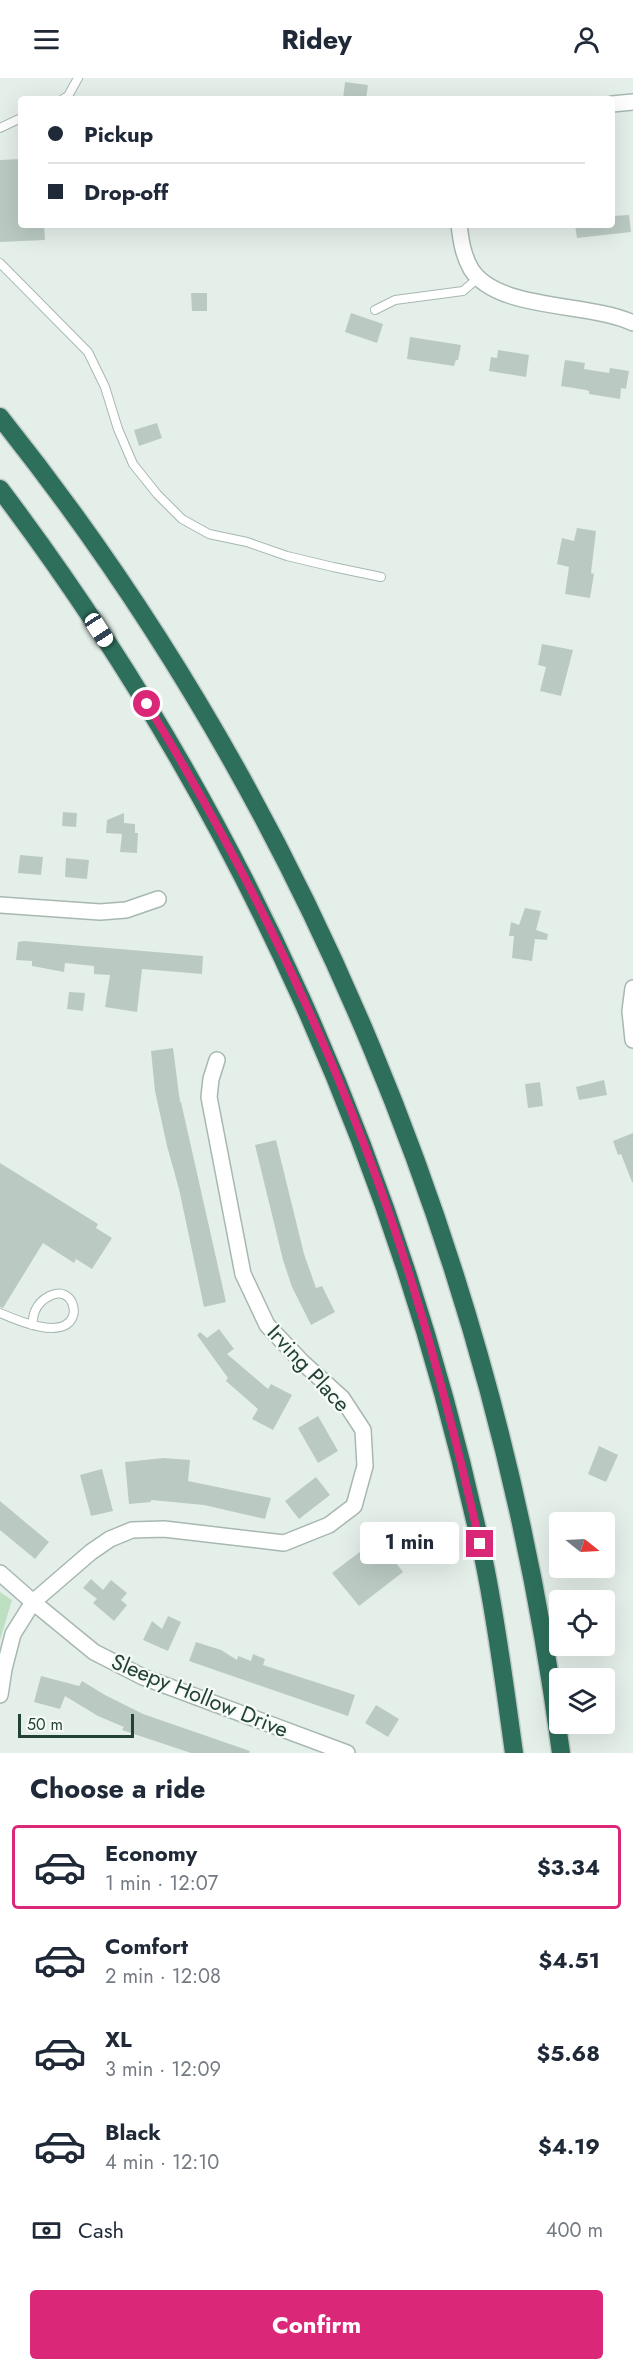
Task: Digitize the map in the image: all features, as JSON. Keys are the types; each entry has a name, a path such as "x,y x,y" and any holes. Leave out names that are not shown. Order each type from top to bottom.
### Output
{"highway":[{"path":"0,417 110,566 156,636 241,777 321,933 376,1056 442,1233 493,1404 529,1556 561,1753"},
{"path":"0,489 47,553 117,657 206,807 267,923 342,1090 401,1252 446,1405 484,1565 514,1753"}],"street":[{"path":"615,104 633,102"},
{"path":"459,228 462,248 470,268 478,279 492,290 598,311 633,323"},
{"path":"0,905 100,912 126,910 158,899"},
{"path":"633,988 630,1011 633,1040"},
{"name":"Irving Place","path":"33,1602 91,1552 110,1539 132,1530 173,1529 284,1543 329,1525 354,1506 365,1466 363,1430 342,1398 302,1362 267,1325 243,1274 209,1097 211,1079 217,1060"},
{"name":"Sleepy Hollow Drive","path":"0,1573 94,1652 143,1677 347,1753"},
{"path":"0,1695 13,1634 33,1602"}],"lane":[{"path":"68,96 78,78"},
{"path":"0,128 18,119"},
{"path":"0,263 88,352 105,387 118,429 133,464 157,494 182,519 209,534 247,542 321,564 381,577"},
{"path":"375,310 395,300 463,291 478,279"},
{"path":"0,1313 32,1325 53,1329 66,1325 73,1316 73,1305 69,1297 60,1293 48,1296 35,1310 32,1325"}],"green space":[{"path":"0,1592 12,1600 0,1640"}],"building":[{"path":"345,82 368,85 366,96 343,96"},
{"path":"18,159 18,228 44,228 45,240 0,242 0,160"},
{"path":"629,215 631,232 577,238 575,228 615,228 615,216"},
{"path":"191,293 207,293 207,311 192,311"},
{"path":"351,313 383,324 377,343 345,332"},
{"path":"410,337 461,345 458,360 454,366 407,359"},
{"path":"498,350 529,355 526,377 489,371 491,357 497,358"},
{"path":"565,360 585,363 584,369 609,373 610,368 629,371 626,389 621,388 620,399 561,386"},
{"path":"157,423 162,438 139,446 134,430"},
{"path":"577,528 596,531 591,573 594,574 590,598 565,594 569,567 557,564 562,538 574,541"},
{"path":"542,644 573,650 561,696 540,691 546,667 538,665"},
{"path":"63,812 77,813 76,827 62,826"},
{"path":"124,813 124,823 135,824 135,833 138,833 137,853 120,852 122,834 106,833 107,820"},
{"path":"20,855 43,857 41,875 18,873"},
{"path":"66,858 89,860 87,879 65,877"},
{"path":"525,908 541,911 536,930 548,934 547,940 535,939 532,961 512,958 514,936 509,936 511,922 519,925"},
{"path":"18,942 203,956 202,974 142,969 137,1012 105,1007 110,975 94,974 94,966 65,963 64,972 32,966 32,961 16,960"},
{"path":"69,992 85,993 83,1011 67,1009"},
{"path":"173,1048 180,1102 226,1302 204,1307 155,1091 151,1051"},
{"path":"604,1080 607,1095 579,1100 576,1087"},
{"path":"540,1082 543,1106 528,1108 525,1084"},
{"path":"633,1133 633,1182 632,1182 613,1141"},
{"path":"276,1140 304,1254 316,1288 322,1286 335,1312 311,1325 292,1287 283,1260 255,1145"},
{"path":"0,1163 98,1224 96,1228 112,1238 92,1269 76,1259 74,1263 43,1243 3,1308 0,1307"},
{"path":"219,1329 234,1349 227,1354 268,1389 271,1384 292,1395 273,1430 252,1419 258,1409 226,1381 228,1378 197,1335 200,1332 207,1338"},
{"path":"318,1416 338,1451 318,1463 298,1428"},
{"path":"599,1446 618,1455 606,1482 588,1474"},
{"path":"164,1458 190,1460 188,1481 271,1498 265,1519 204,1505 151,1500 151,1502 129,1504 125,1462"},
{"path":"102,1469 113,1511 91,1516 80,1475"},
{"path":"316,1477 330,1495 299,1519 285,1501"},
{"path":"0,1501 49,1542 35,1559 0,1530"},
{"path":"377,1539 403,1572 359,1606 332,1573"},
{"path":"91,1579 103,1590 111,1580 127,1593 121,1600 127,1605 114,1621 93,1603 97,1599 83,1588"},
{"path":"168,1616 181,1622 168,1651 143,1640 152,1621 162,1629"},
{"path":"196,1642 221,1650 237,1660 238,1656 251,1661 253,1654 265,1659 263,1665 355,1695 348,1716 189,1661"},
{"path":"41,1676 79,1686 82,1681 143,1714 250,1751 249,1753 191,1753 122,1730 124,1727 98,1716 65,1696 60,1709 34,1702"},
{"path":"376,1705 399,1719 388,1737 365,1723"}],"route":[{"path":"147,704 206,807 262,914 342,1090 415,1293 446,1405 480,1544"}]}
